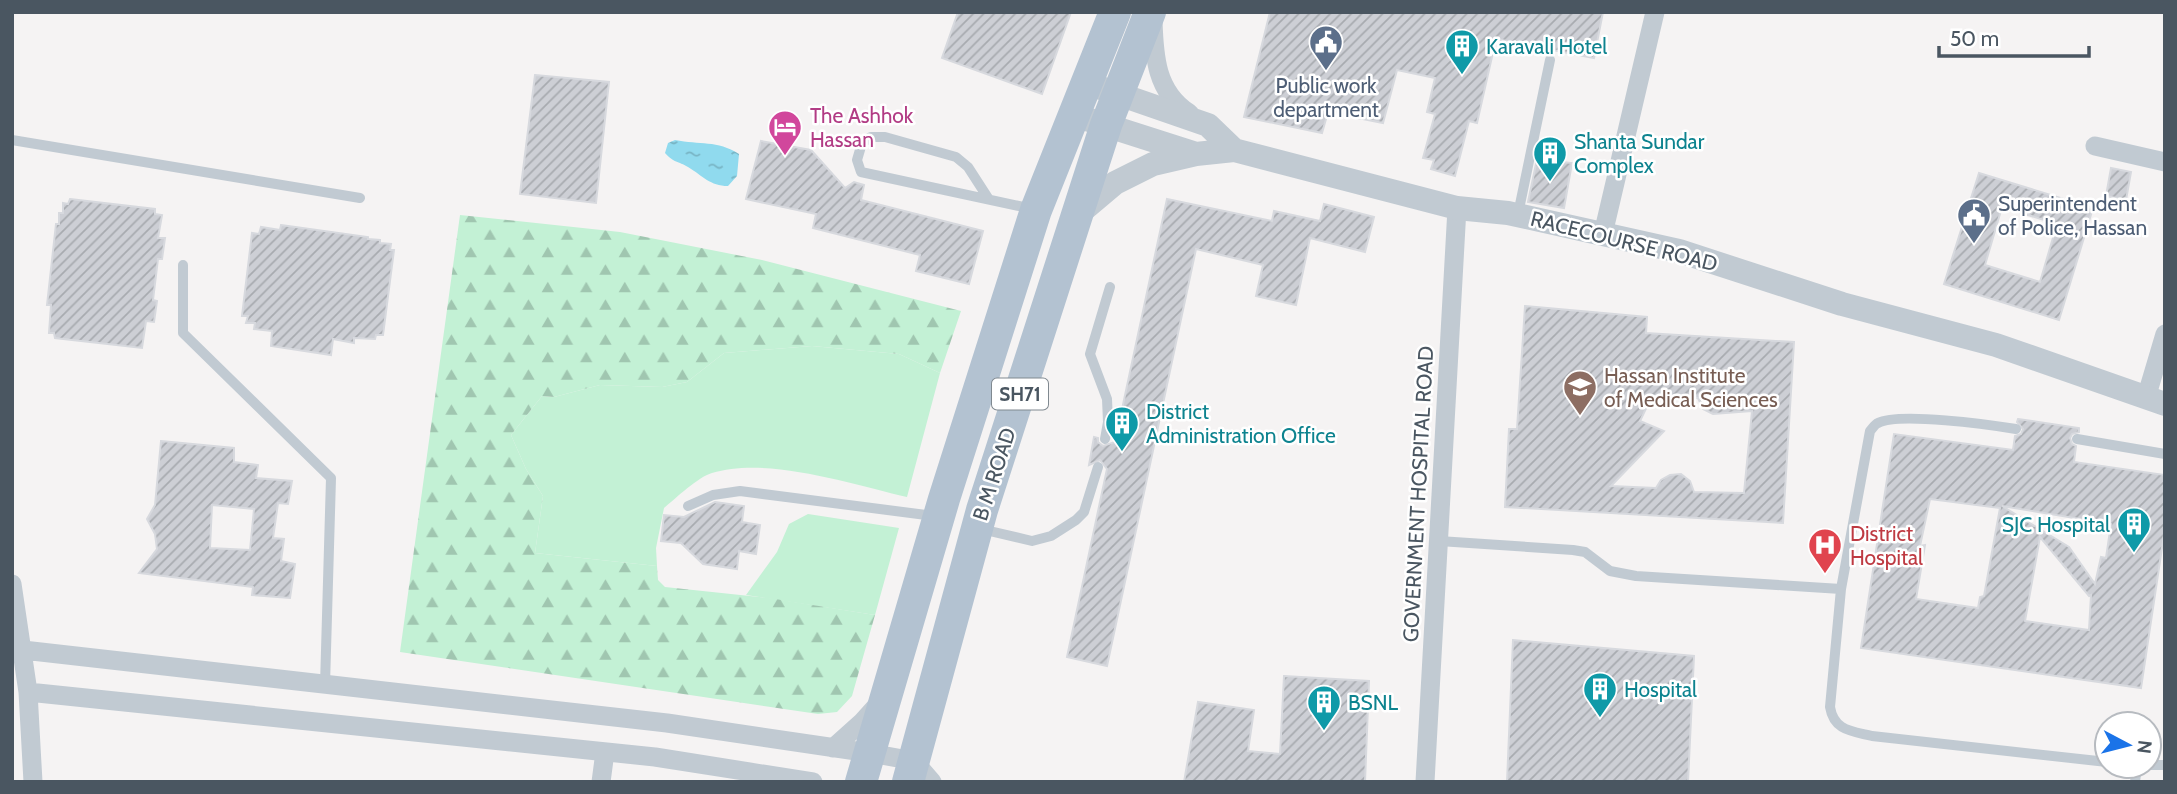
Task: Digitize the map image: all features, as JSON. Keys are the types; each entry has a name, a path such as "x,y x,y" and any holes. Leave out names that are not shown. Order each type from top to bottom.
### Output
{"main road":[{"name":"SH71","path":"1087,82 1115,12"},
{"name":"B M ROAD","path":"918,775 980,519 1117,95 1151,12"},
{"name":"B M ROAD","path":"865,767 942,508 1036,210 1087,82"},
{"path":"942,508 980,519"}],"street":[{"path":"1151,12 1155,60 1171,100 1208,125"},
{"path":"1603,234 1656,12"},
{"name":"RACECOURSE ROAD","path":"1087,82 1117,95 1208,125 1234,150 1457,208 1518,215 1679,251 1842,304 1996,345 2155,401"},
{"path":"1074,115 1196,154"},
{"path":"2095,146 2165,162"},
{"path":"1077,215 1115,183 1153,164 1196,154 1234,150"},
{"name":"GOVERNMENT HOSPITAL ROAD","path":"1425,782 1457,208"},
{"path":"2155,401 2165,334"},
{"path":"12,584 28,692 33,782"},
{"path":"23,650 667,723 833,748 865,767 918,775"},
{"path":"28,692 605,752 813,782"},
{"path":"833,748 868,716 888,692"},
{"path":"601,782 605,752"}],"lane":[{"path":"1518,215 1550,61"},
{"path":"988,198 968,167 956,157 885,137 871,137 862,143 857,160 861,172 1036,210"},
{"path":"12,140 360,198"},
{"path":"183,265 183,333 331,478 325,685"},
{"path":"1105,439 1108,407 1090,354 1110,287"},
{"path":"2016,429 1968,422 1909,419 1878,423 1870,431 1841,589 1830,707 1832,718 1844,729 1872,736 2093,760"},
{"path":"2077,439 2165,454"},
{"path":"980,519 1032,541 1051,536 1084,512 1098,467"},
{"path":"688,506 713,495 740,491 942,508"},
{"path":"1438,541 1585,552 1610,571 1636,576 1841,589"}],"green space":[{"path":"460,215 620,232 762,260 961,311 940,373 899,354 812,346 724,353 687,382 662,387 600,385 554,397 542,396 511,435 526,469 543,496 535,553 657,566 658,580 665,587 769,598 875,615 852,696 837,712 818,714 400,652"},
{"path":"812,346 899,354 940,373 907,497 809,474 758,468 734,469 706,475 664,508 656,548 657,566 535,553 543,496 526,469 511,435 542,396 554,397 600,385 662,387 687,382 724,353"},
{"path":"808,514 899,528 875,615 746,595 777,552 789,524"}],"water":[{"path":"675,140 716,145 739,154 737,176 728,186 707,180 665,153 668,143"}],"building":[{"path":"958,12 1071,12 1042,94 942,58"},
{"path":"1270,12 1603,12 1594,58 1496,39 1477,123 1469,121 1455,176 1431,169 1434,160 1423,158 1435,114 1427,112 1435,78 1397,70 1383,123 1328,112 1322,133 1244,117"},
{"path":"535,75 609,82 596,203 520,194"},
{"path":"761,141 811,150 845,188 854,182 864,185 861,200 983,231 969,284 916,271 920,255 813,228 816,214 746,199"},
{"name":"Shanta Sundar Complex","path":"1537,159 1572,163 1564,208 1528,202"},
{"path":"2111,168 2131,172 2126,200 2106,196"},
{"name":"Superintendent of Police, Hassan","path":"1979,173 2093,208 2059,320 1944,284","holes":["2002,207 2057,224 2040,282 1985,265"]},
{"path":"70,199 155,209 155,214 162,215 158,238 165,238 162,259 158,259 153,300 157,301 154,322 146,321 142,348 55,338 54,333 49,333 51,305 47,305 56,224 59,224 59,213 63,213 63,203 68,204"},
{"name":"District Administration Office","path":"1167,199 1272,221 1274,211 1320,221 1324,204 1374,217 1365,252 1310,238 1296,305 1256,296 1263,265 1196,249 1107,666 1067,657 1107,469 1100,460 1089,465 1094,437 1098,438 1098,442 1103,446 1115,442"},
{"path":"281,225 368,237 380,240 380,243 391,244 390,250 394,250 383,335 376,335 375,339 354,338 354,343 333,339 331,355 271,346 272,331 254,329 255,323 246,323 248,316 242,316 252,233 259,234 261,227 280,230"},
{"name":"Hassan Institute of Medical Sciences","path":"1525,306 1647,317 1646,333 1794,342 1783,523 1505,507 1509,429 1517,429","holes":["1652,396 1698,398 1703,409 1713,414 1752,411 1744,493 1694,492 1690,481 1681,474 1670,475 1661,480 1656,488 1611,486 1664,431 1640,421"]},
{"name":"SJC Hospital","path":"2018,419 2079,428 2079,432 2072,434 2070,438 2076,446 2074,462 2165,475 2165,528 2141,688 1861,648 1894,434 2013,450 2015,436 2021,434 2023,429 2017,422","holes":["1930,499 2000,508 1984,596 1980,597 1978,608 1916,599 1925,545 1920,546","2002,506 2111,524 2106,558 2101,557 2095,584 2069,547","2040,537 2089,596 2091,595 2089,630 2025,621"]},
{"path":"161,441 234,448 234,462 258,465 256,478 292,481 288,504 278,503 273,538 284,539 281,561 295,564 290,598 252,595 253,587 139,573 157,549 155,534 147,519 155,505","holes":["212,505 254,509 250,550 210,548"]},
{"path":"715,502 744,506 742,522 760,525 756,554 739,551 737,569 703,564 681,543 661,541 664,515 684,517"},
{"name":"Hospital","path":"1513,640 1694,656 1688,782 1507,782"},
{"name":"BSNL","path":"1284,676 1369,681 1365,782 1184,782 1198,702 1254,710 1248,751 1280,754"}],"place":[{"name":"Public work department","path":"1326,72"},
{"name":"Karavali Hotel","path":"1462,76"},
{"name":"The Ashhok Hassan","path":"785,157"},
{"name":"Shanta Sundar Complex","path":"1550,183"},
{"name":"Superintendent of Police, Hassan","path":"1974,245"},
{"name":"Hassan Institute of Medical Sciences","path":"1580,417"},
{"name":"District Administration Office","path":"1122,453"},
{"name":"SJC Hospital","path":"2134,554"},
{"name":"District Hospital","path":"1825,575"},
{"name":"Hospital","path":"1600,719"},
{"name":"BSNL","path":"1324,732"}]}
